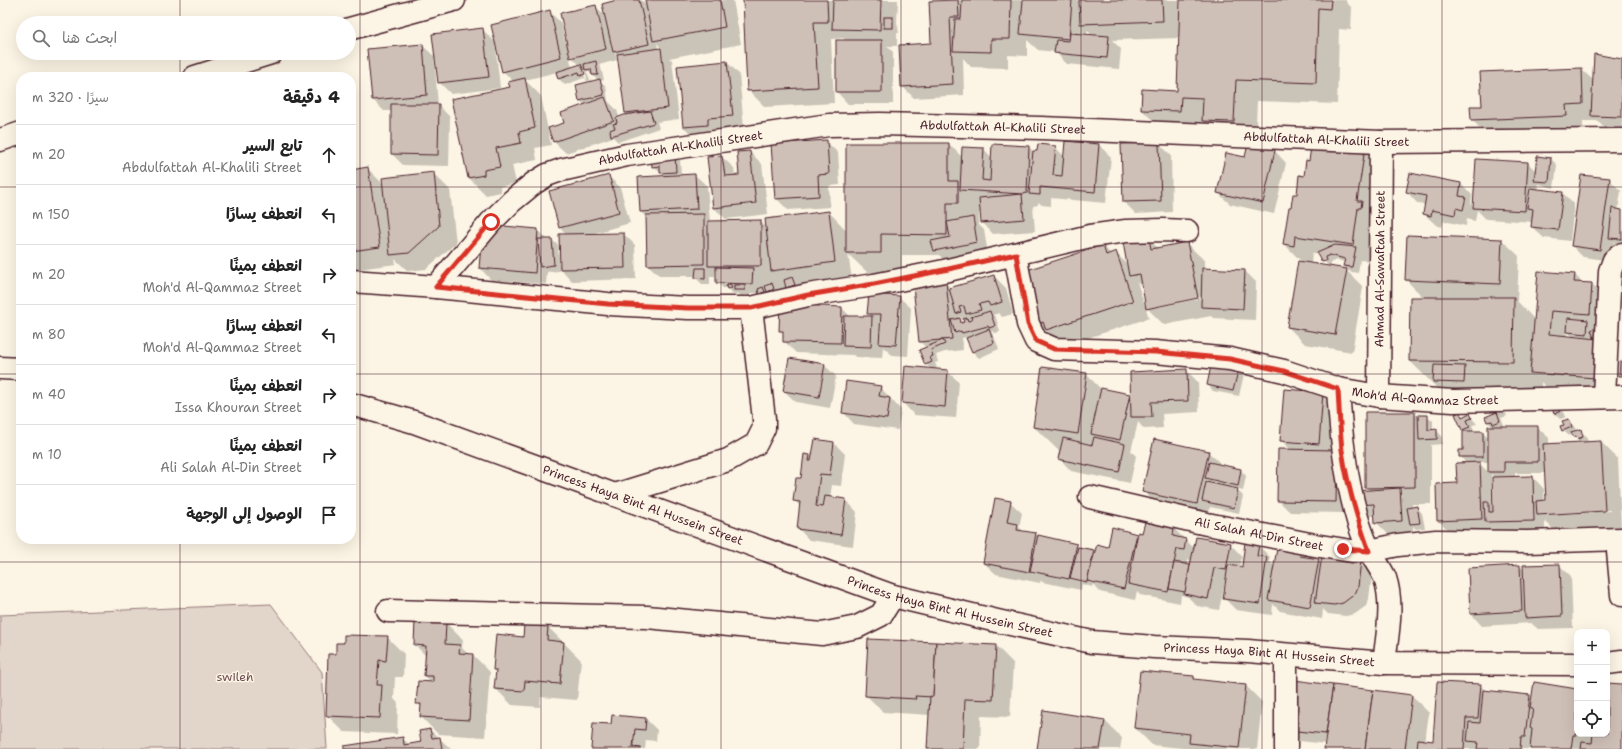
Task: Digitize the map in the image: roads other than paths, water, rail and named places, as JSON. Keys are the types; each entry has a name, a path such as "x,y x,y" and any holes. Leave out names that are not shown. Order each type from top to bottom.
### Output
{"street":[{"path":"356,27 454,0"},
{"path":"210,72 249,60"},
{"name":"Abdulfattah Al-Khalili Street","path":"436,287 491,222 512,201 534,183 547,175 560,170 628,155 829,125 880,124 1173,133 1381,142 1622,140"},
{"path":"0,140 16,135"},
{"name":"Ahmad Al-Sawaftah Street","path":"1379,396 1381,142"},
{"path":"356,281 436,287 616,304 688,308 751,308 808,295 944,270 1016,254 1063,241 1104,234 1146,230 1187,231"},
{"name":"Moh'd Al-Qammaz Street","path":"1016,254 1028,324 1036,341 1054,349 1156,352 1230,359 1284,371 1338,389 1379,396 1453,401 1613,397"},
{"path":"1613,397 1610,271 1614,260 1622,254"},
{"path":"615,495 728,460 756,444 764,428 764,419 751,308"},
{"path":"0,368 16,369"},
{"path":"1338,389 1342,449 1358,523 1369,551 1379,566 1387,589 1389,617 1384,663"},
{"name":"Princess Haya Bint Al Hussein Street","path":"356,405 414,422 894,596 1092,642 1154,647 1248,651 1384,663 1574,664"},
{"name":"Ali Salah Al-Din Street","path":"1090,497 1207,524 1352,551 1369,551 1398,545 1436,541 1527,542 1619,540"},
{"path":"1619,540 1622,595"},
{"path":"388,611 647,617 822,634 857,627 881,615 894,596"},
{"path":"1286,655 1286,749"},
{"path":"1610,662 1622,661"}],"park label":[{"name":"swileh","path":"235,677"}]}
